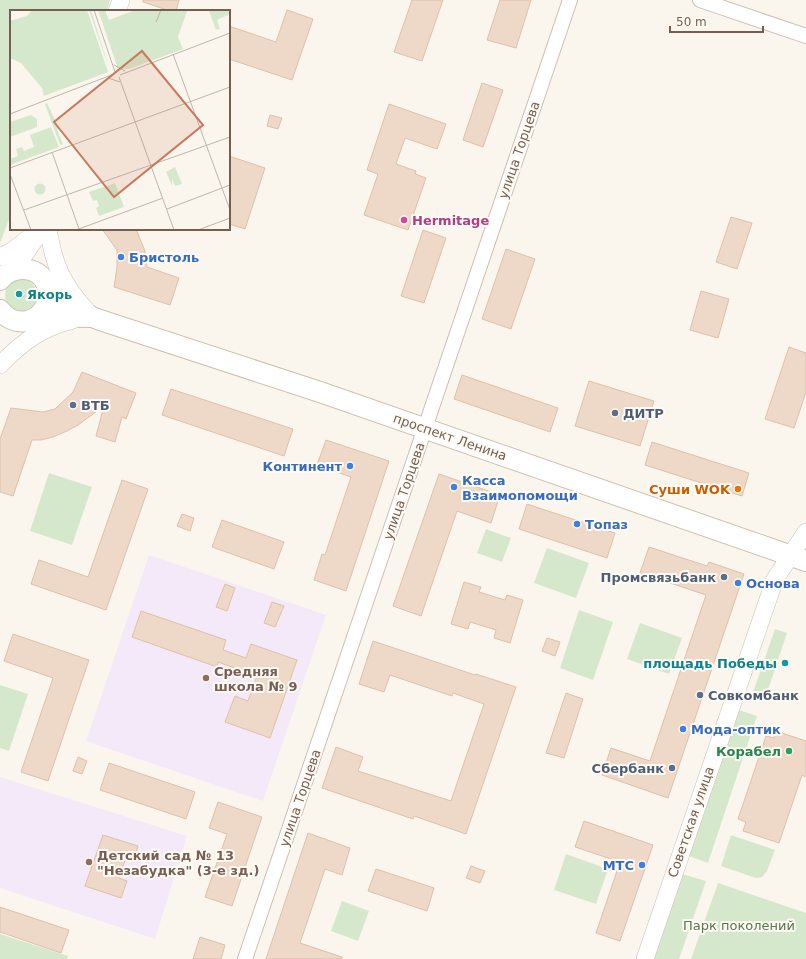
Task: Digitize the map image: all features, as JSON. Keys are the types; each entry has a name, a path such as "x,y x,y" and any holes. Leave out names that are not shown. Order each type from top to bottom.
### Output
{"main road":[{"path":"3,272 23,268 31,270 45,284 92,317"},
{"path":"30,319 44,310 46,306 45,284"},
{"path":"0,313 14,320 92,317"},
{"name":"проспект Ленина","path":"92,317 320,392 798,558"}],"street":[{"path":"117,10 121,0"},
{"name":"улица Торцева","path":"245,959 570,0"},
{"path":"700,0 806,36"},
{"path":"3,272 39,230"},
{"path":"45,284 47,230"},
{"path":"0,365 23,343 38,332 60,324 92,317 67,287 59,272 47,230"},
{"path":"0,360 30,319"},
{"name":"Советская улица","path":"645,959 775,579 798,558 806,532"}],"shaded area":[{"name":"Средняя школа № 9","path":"149,555 326,615 263,801 86,741"},
{"name":"Детский сад № 13 \"Незабудка\" (3-е зд.)","path":"0,777 187,836 155,939 0,888"}],"green space":[{"path":"0,0 110,0 107,10 10,10 10,217 0,243"},
{"path":"18,279 24,279 34,286 37,295 36,301 30,308 24,311 18,311 8,304 5,298 5,292 12,282"},
{"path":"49,473 92,487 72,545 30,531"},
{"path":"486,529 511,538 502,562 477,553"},
{"path":"547,548 589,563 576,598 534,583"},
{"path":"579,610 613,622 593,680 560,668"},
{"path":"640,623 682,638 669,674 627,659"},
{"path":"775,629 787,633 764,702 751,698"},
{"path":"0,685 28,694 9,751 0,748"},
{"path":"736,709 757,716 708,863 686,855"},
{"path":"731,835 775,850 767,871 762,877 756,878 721,866"},
{"path":"566,854 608,869 596,904 554,890"},
{"path":"682,874 706,881 679,959 653,959"},
{"name":"Парк поколений","path":"718,883 806,913 806,959 691,959"},
{"path":"342,901 369,911 358,941 331,931"},
{"path":"0,934 68,956 67,959 0,959"}],"building":[{"path":"143,0 179,0 176,10 167,10 143,2"},
{"path":"412,0 443,0 422,61 394,52"},
{"path":"500,0 531,0 516,48 487,40"},
{"path":"287,10 313,19 292,80 230,59 230,26 276,42"},
{"path":"482,83 503,90 483,147 463,140"},
{"path":"389,104 446,124 437,149 405,138 396,164 416,171 415,174 426,178 408,230 364,215 378,174 367,170"},
{"path":"270,115 282,118 278,129 267,126"},
{"path":"230,156 265,168 245,229 230,224"},
{"path":"731,217 752,223 737,269 716,262"},
{"path":"103,230 136,230 145,251 147,267 179,278 170,305 114,287 117,267 117,250"},
{"path":"423,230 446,238 424,303 401,296"},
{"path":"506,249 535,259 511,329 482,319"},
{"path":"701,291 729,299 718,338 690,330"},
{"path":"789,347 806,353 806,392 794,428 765,419"},
{"path":"82,372 136,393 126,419 122,417 115,442 96,436 104,406 67,431 53,437 41,440 32,440 13,496 0,492 0,439 11,408 43,412 55,409 73,392"},
{"path":"462,375 558,408 550,432 454,399"},
{"name":"ДИТР","path":"589,381 654,401 640,446 575,426"},
{"path":"171,389 293,429 284,456 162,415"},
{"path":"326,440 389,461 346,591 314,580 322,554 325,555 351,477 317,465"},
{"path":"652,442 749,473 742,496 645,465"},
{"path":"439,474 500,495 491,523 457,511 421,616 393,606"},
{"path":"122,480 148,489 106,610 31,584 39,560 88,577"},
{"path":"527,504 615,533 607,558 519,529"},
{"path":"182,514 194,518 190,531 177,526"},
{"path":"222,520 284,542 274,569 212,547"},
{"path":"649,547 707,566 709,562 744,574 668,798 602,775 611,748 650,761 706,595 640,573"},
{"path":"464,582 481,587 479,592 505,600 507,595 523,600 510,643 494,638 496,630 470,622 468,629 451,624"},
{"path":"225,584 235,588 227,611 216,607"},
{"path":"272,602 284,606 275,627 264,623"},
{"path":"141,611 226,640 223,650 246,658 251,644 297,660 270,738 225,722 235,696 248,701 257,676 218,662 217,667 132,637"},
{"path":"13,634 89,660 48,781 21,772 53,678 4,661"},
{"path":"547,638 560,642 555,656 542,651"},
{"path":"373,641 516,687 466,834 414,816 413,819 322,788 336,747 363,757 358,771 451,801 484,704 453,693 452,696 390,675 384,692 359,684"},
{"path":"566,693 583,699 564,758 546,753"},
{"path":"776,731 806,741 806,777 802,775 779,843 743,831 746,822 738,819 766,736 774,738"},
{"path":"78,757 87,761 82,774 73,771"},
{"path":"109,763 195,792 186,819 100,790"},
{"path":"218,802 262,817 232,906 205,897 227,834 209,828"},
{"path":"584,821 653,845 620,941 596,933 620,862 575,847"},
{"path":"308,833 350,848 342,875 325,869 300,943 342,957 342,959 266,959"},
{"path":"103,835 138,846 134,860 126,857 119,878 127,881 121,898 85,886"},
{"path":"471,866 485,871 480,883 466,878"},
{"path":"376,869 434,888 427,911 368,891"},
{"path":"0,907 69,930 61,953 0,932"},
{"path":"200,937 225,945 221,959 193,959"}],"place":[{"name":"Hermitage","path":"404,220"},
{"name":"Бристоль","path":"121,257"},
{"name":"Якорь","path":"19,294"},
{"name":"ВТБ","path":"73,405"},
{"name":"ДИТР","path":"615,413"},
{"name":"Континент","path":"350,466"},
{"name":"Касса Взаимопомощи","path":"454,487"},
{"name":"Суши WOK","path":"738,489"},
{"name":"Топаз","path":"577,524"},
{"name":"Промсвязьбанк","path":"724,577"},
{"name":"Основа","path":"738,583"},
{"name":"площадь Победы","path":"785,663"},
{"name":"Средняя школа № 9","path":"206,678"},
{"name":"Совкомбанк","path":"700,695"},
{"name":"Мода-оптик","path":"683,729"},
{"name":"Корабел","path":"789,751"},
{"name":"Сбербанк","path":"672,768"},
{"name":"Детский сад № 13 \"Незабудка\" (3-е зд.)","path":"89,862"},
{"name":"МТС","path":"642,865"}]}
